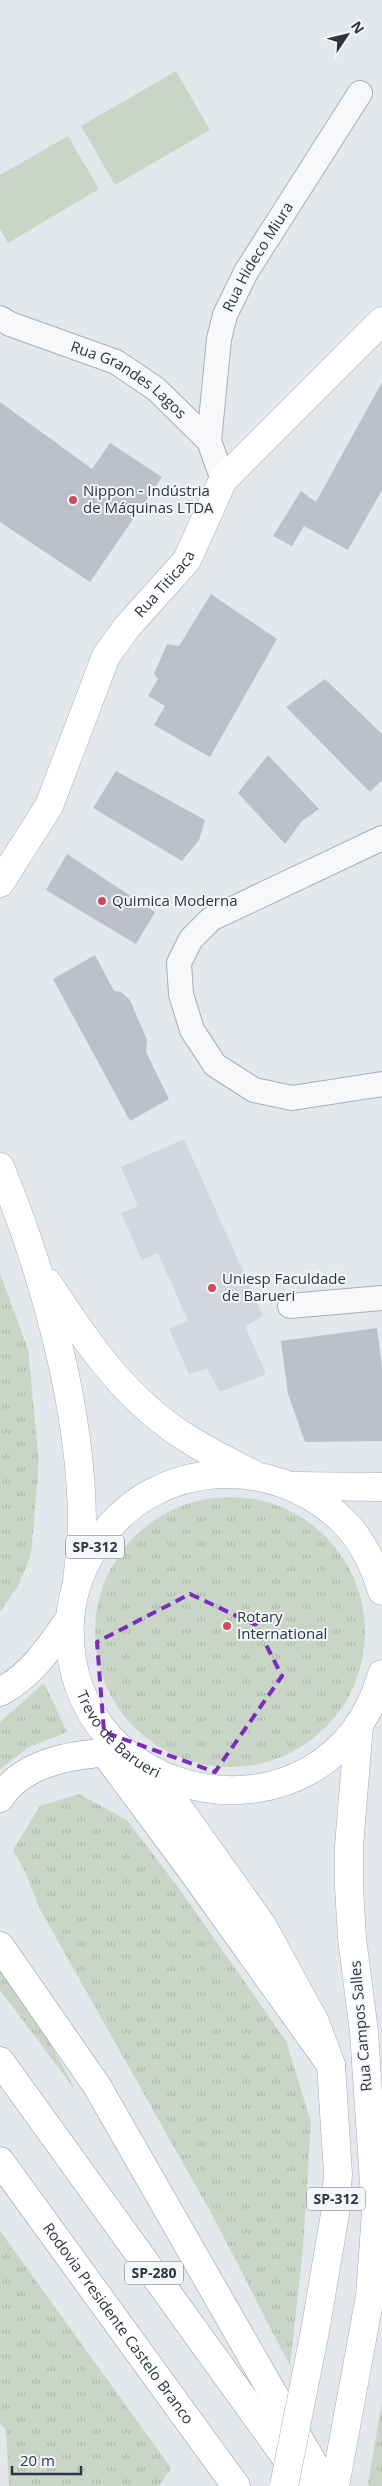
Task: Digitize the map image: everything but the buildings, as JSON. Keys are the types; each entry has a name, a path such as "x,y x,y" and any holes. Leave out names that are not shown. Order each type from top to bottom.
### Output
{"main road":[{"name":"Rua Titicaca","path":"0,883 49,806 106,656 127,627 187,560 223,480 382,321"},
{"path":"0,1167 37,1265 67,1389 76,1446 82,1526 77,1583"},
{"path":"37,1265 81,1334 112,1372 146,1406 188,1440 253,1474"},
{"name":"Trevo de Barueri","path":"380,1683 359,1725 336,1750 316,1765 279,1783 246,1790 212,1790 185,1784 153,1772 114,1752 87,1703 76,1676 71,1647 70,1618 77,1583 90,1553 104,1533 132,1505 159,1488 189,1477 221,1472 253,1474 292,1486 319,1501 343,1521 362,1544 376,1571 382,1591"},
{"name":"SP-312","path":"292,1486 382,1486"},
{"path":"0,1692 16,1684 44,1656 70,1618"},
{"name":"Rua Campos Salles","path":"335,2486 370,2296 376,2212 373,2037 352,1938 349,1846 359,1725"},
{"path":"0,1798 6,1788 27,1773 55,1760 114,1752 190,1868 331,2065"},
{"name":"SP-312","path":"153,1772 262,1925 315,2022 331,2065 338,2174 335,2214 315,2331 284,2486"},
{"path":"0,1946 97,2086 326,2486"},
{"name":"SP-280","path":"0,2061 307,2486"},
{"name":"Rodovia Presidente Castelo Branco","path":"0,2161 236,2486"}],"street":[{"name":"Rua Hideco Miura","path":"209,440 218,339 225,315 246,272 360,93"},
{"name":"Rua Grandes Lagos","path":"0,318 10,324 116,362 156,389 209,440 223,480"},
{"path":"382,838 211,919 191,939 179,963 181,994 192,1030 215,1065 254,1090 292,1098 382,1084"},
{"path":"290,1306 382,1298"}],"highlighted area":[{"path":"190,1594 256,1625 282,1676 215,1772 104,1732 97,1642"}],"shaded area":[{"name":"Uniesp Faculdade de Barueri","path":"184,1139 263,1316 245,1326 266,1374 220,1392 207,1368 189,1374 169,1329 188,1321 158,1253 142,1260 121,1213 138,1206 121,1167"}],"green space":[{"path":"176,71 210,130 115,185 81,126"},
{"path":"68,136 99,189 8,243 0,229 0,175"},
{"path":"0,1274 28,1349 39,1462 31,1555 18,1586 0,1612"},
{"path":"217,1497 243,1497 269,1502 282,1507 305,1519 326,1536 343,1557 355,1580 363,1606 365,1632 363,1658 355,1684 343,1707 326,1728 305,1745 269,1762 243,1767 217,1767 191,1762 166,1751 144,1737 125,1718 111,1696 100,1671 95,1645 95,1619 100,1593 111,1568 125,1546 144,1527 166,1513 191,1502"},
{"path":"44,1683 67,1732 29,1747 0,1769 0,1722"},
{"path":"79,1794 127,1820 180,1890 286,2041 311,2122 303,2248 290,2366 215,2220 41,1911 25,1872 13,1850 40,1806"},
{"path":"0,1950 76,2091 0,1990"},
{"path":"0,2231 171,2468 159,2486 9,2486 6,2429 0,2424"},
{"path":"382,2401 382,2486 369,2486 368,2484"}],"place":[{"name":"Nippon - Indústria de Máquinas LTDA","path":"73,500"},
{"name":"Quimica Moderna","path":"102,901"},
{"name":"Uniesp Faculdade de Barueri","path":"212,1288"},
{"name":"Rotary International","path":"227,1626"}]}
